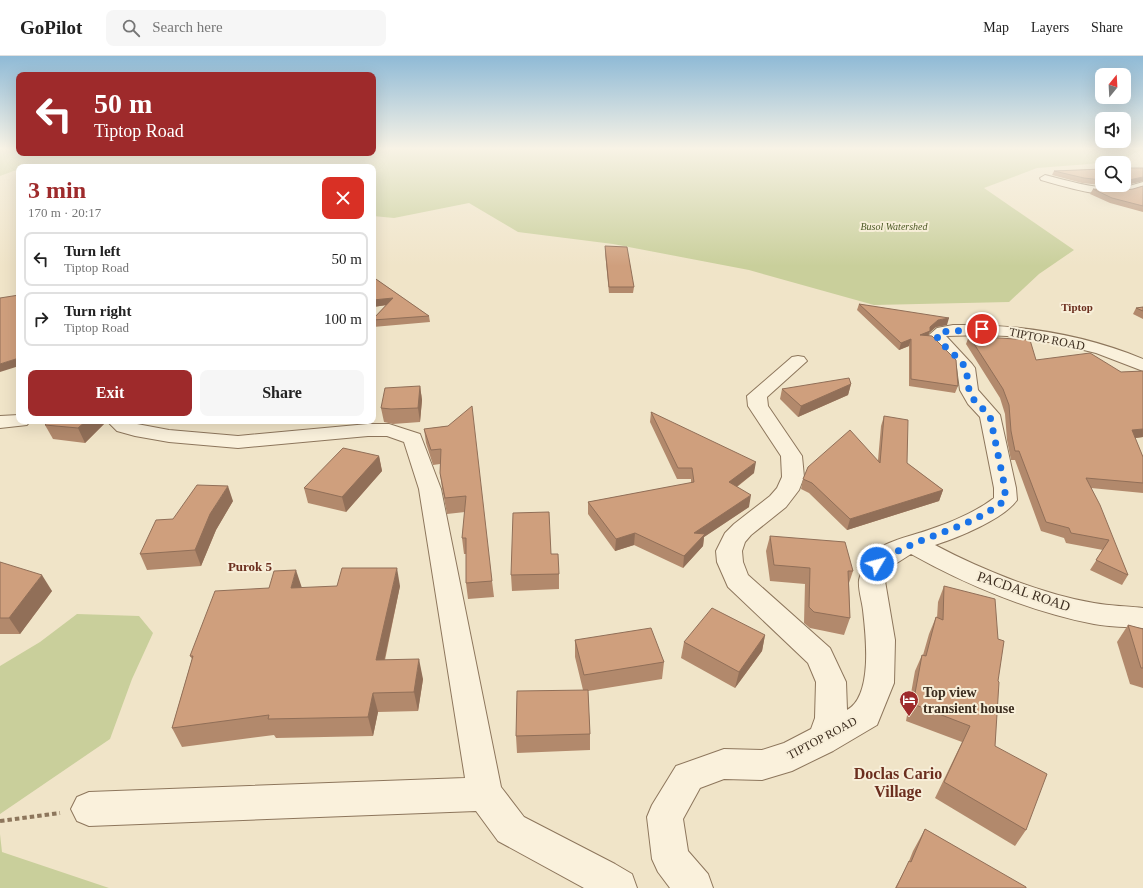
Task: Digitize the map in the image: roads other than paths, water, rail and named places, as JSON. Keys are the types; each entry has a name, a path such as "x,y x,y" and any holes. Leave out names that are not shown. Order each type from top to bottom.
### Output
{"street":[{"path":"1092,188 1113,191 1130,190 1136,188"},
{"name":"TIPTOP ROAD","path":"694,888 671,859 665,817 688,777 724,764 762,765 792,756 822,741 866,715 879,683 881,640 872,581 877,564 893,552 912,543 940,535 993,510 1005,500 1005,488 990,416 974,400 969,390 966,368 959,359 938,340 937,335 940,332 982,329 1021,332 1043,336 1116,355 1143,366"},
{"path":"798,361 758,396 758,406 793,459 793,476 783,497 735,536 729,551 731,569 737,580 820,656 831,682 831,718 822,741"},
{"path":"0,422 16,421"},
{"path":"120,424 124,427 149,432 238,442 368,430 389,430 413,438 430,489 485,794 511,829 602,877 618,888"},
{"name":"PACDAL ROAD","path":"912,543 959,569 1048,602 1094,614 1143,618"},
{"path":"89,809 485,794"}],"place":[{"name":"Top view transient house","path":"909,717"}],"district":[{"name":"Tiptop","path":"1077,307"},
{"name":"Purok 5","path":"250,566"},
{"name":"Doclas Cario Village","path":"898,782"}],"park label":[{"name":"Busol Watershed","path":"894,226"}]}
